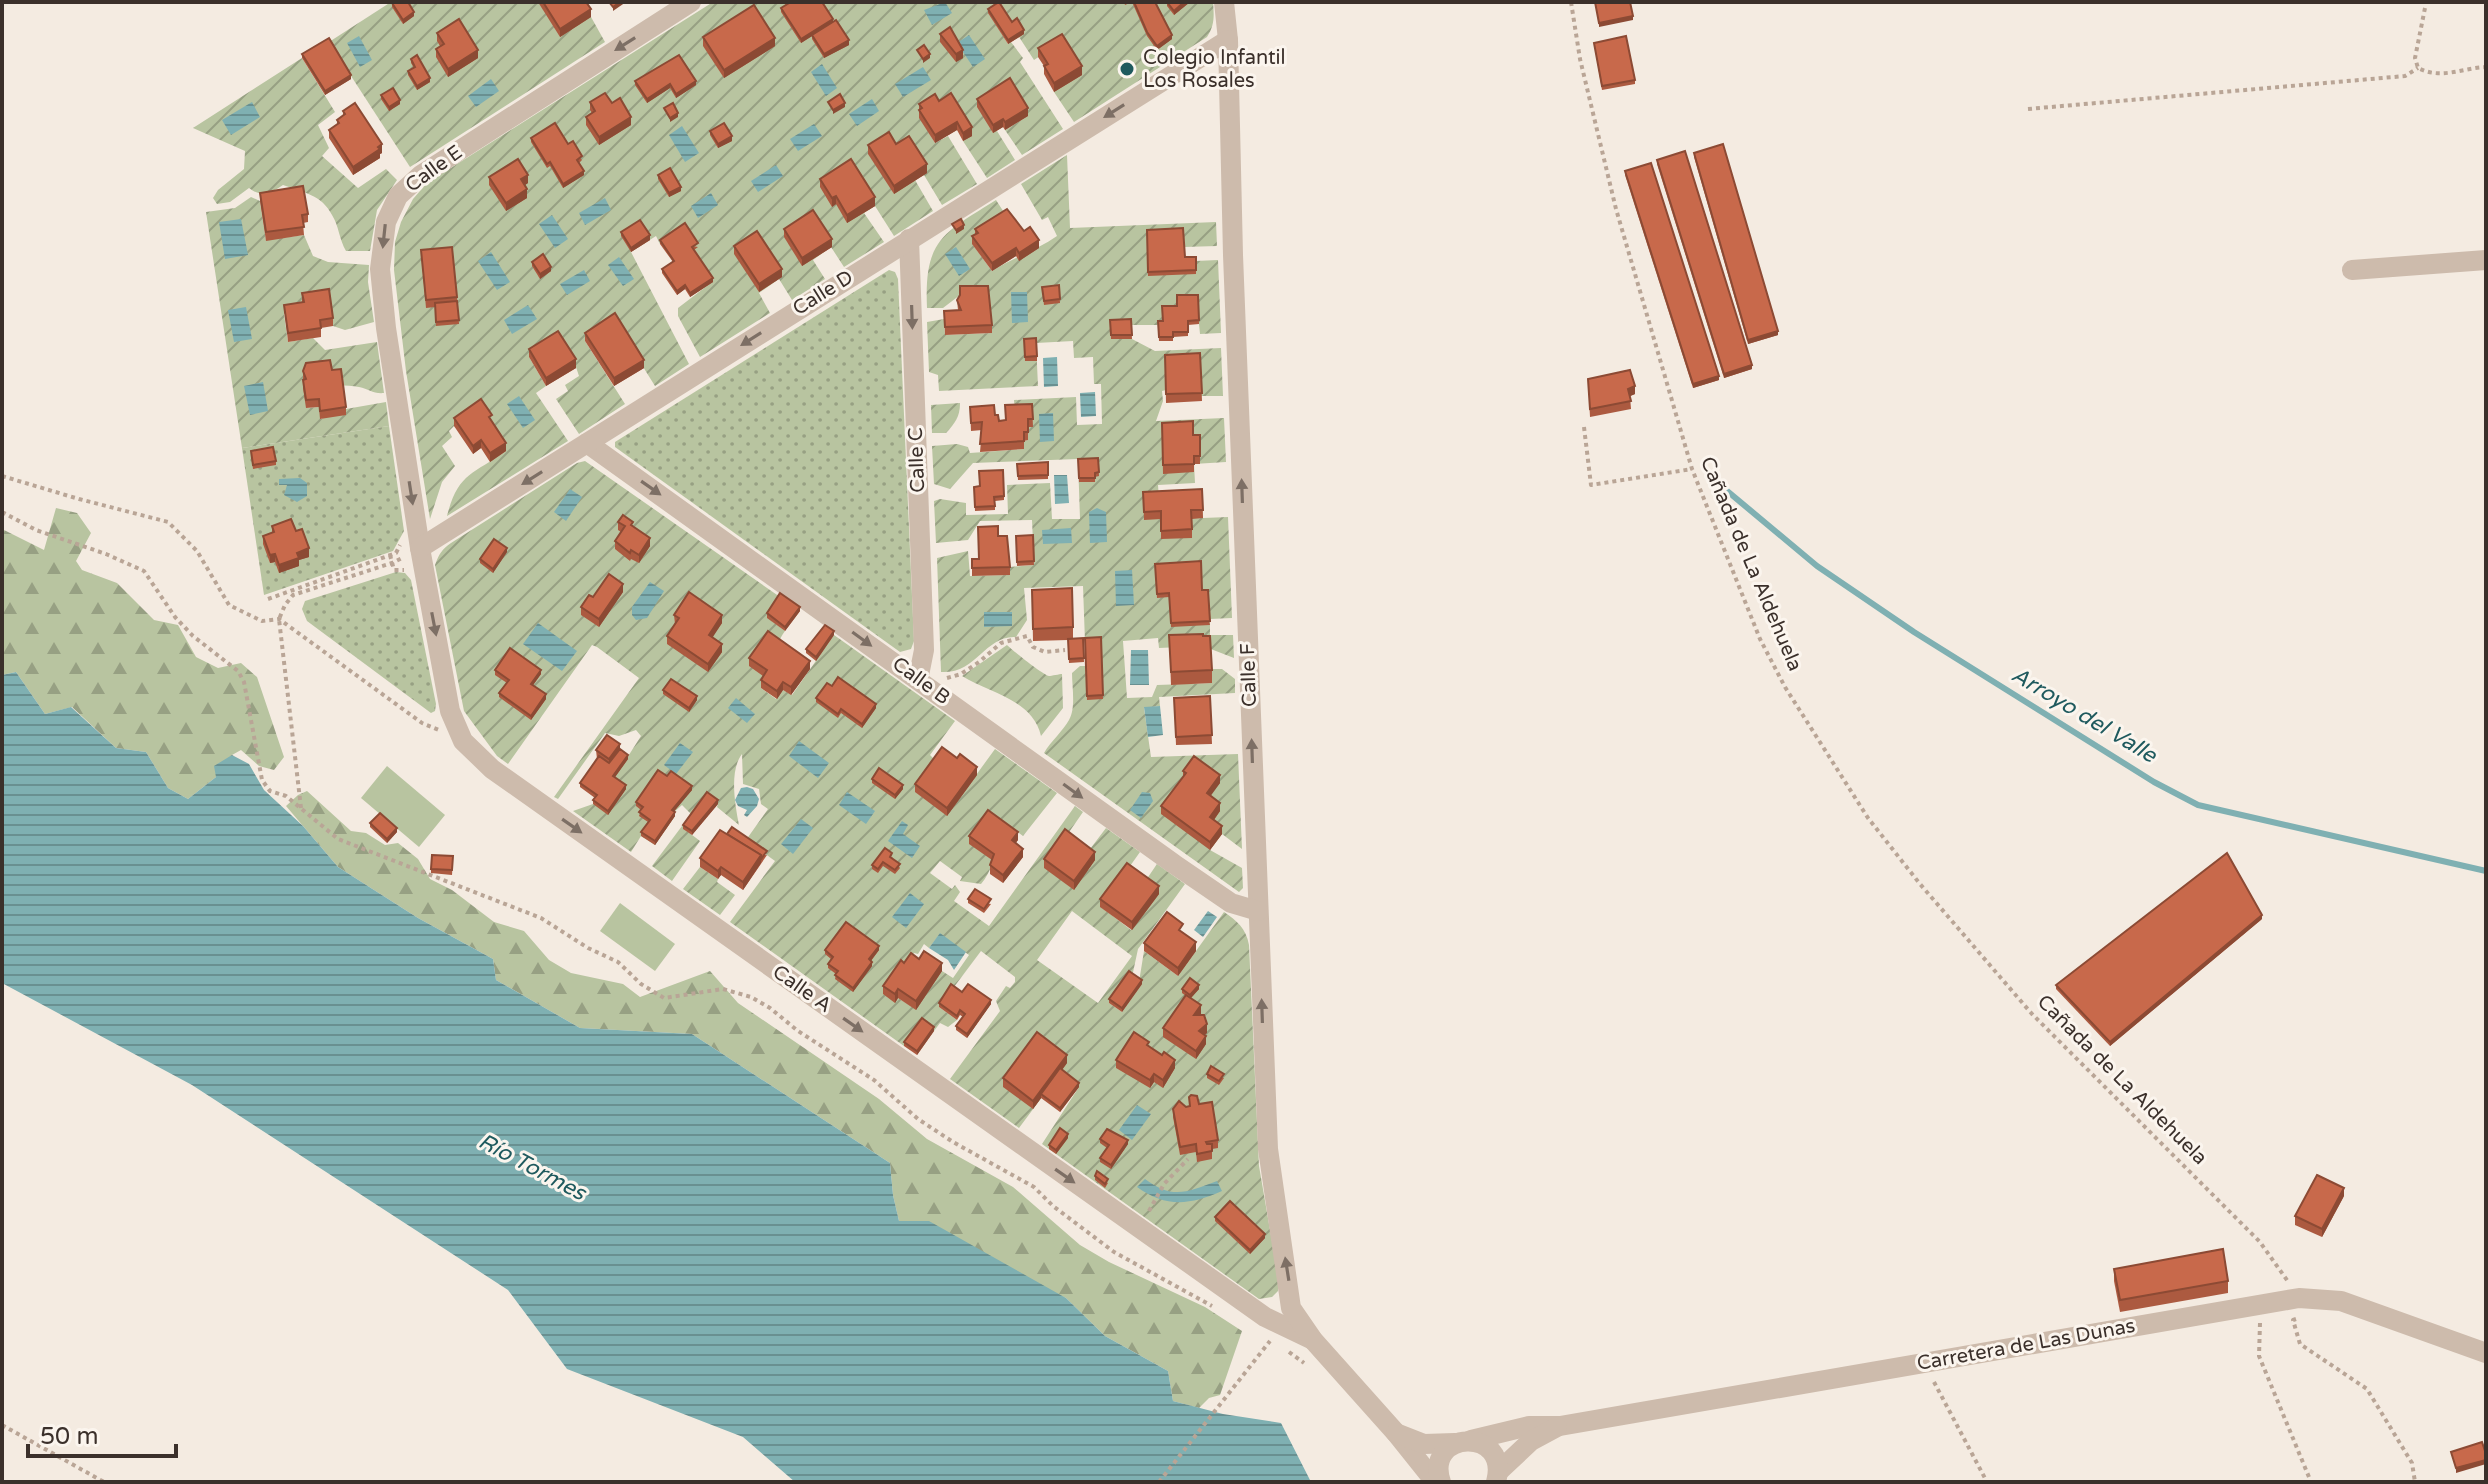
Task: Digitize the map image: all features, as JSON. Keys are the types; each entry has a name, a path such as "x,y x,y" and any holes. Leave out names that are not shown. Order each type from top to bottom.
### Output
{"street":[{"name":"Calle E","path":"410,545 380,269 386,222 398,196 421,175 691,2"},
{"name":"Calle F","path":"1224,2 1228,40 1233,255 1268,1149 1291,1308 1313,1340"},
{"name":"Calle D","path":"410,545 587,443 1228,40"},
{"name":"Calle C","path":"909,239 924,650 918,680"},
{"path":"2352,270 2486,260"},
{"name":"Calle B","path":"587,443 1208,887 1231,903 1258,911"},
{"name":"Calle A","path":"410,545 450,711 463,741 492,769 1265,1317 1313,1340"},
{"name":"Carretera de Las Dunas","path":"1396,1433 1424,1444 1463,1442 1529,1426 1560,1426 2266,1303 2303,1307 2341,1301 2486,1353"},
{"path":"1313,1340 1396,1433 1411,1455 1439,1482"},
{"name":"Carretera de Las Dunas","path":"1497,1477 1531,1441 1560,1426"},
{"path":"1439,1482 1442,1456 1463,1442 1482,1443 1491,1450 1497,1460 1497,1477"}],"path":[{"name":"Cañada de La Aldehuela","path":"1571,2 1580,59 1616,209 1692,469 1760,639 1785,687 1868,818 1920,884 2032,1014 2260,1242 2303,1307"},
{"path":"2425,8 2415,58 2418,68 2444,74 2486,67"},
{"path":"2028,109 2405,76 2418,68"},
{"path":"1584,427 1591,485 1692,469"},
{"path":"2,476 168,522 197,551 229,605 262,621 279,619 422,723"},
{"path":"2,512 36,530 106,554 144,571 175,617 193,636 238,671 244,682 262,780 270,791 286,796 338,839 541,918 588,948 618,962 641,984 664,998 723,989 751,997 874,1080 918,1119 1034,1187 1053,1206 1114,1252 1216,1308"},
{"path":"268,599 396,553 410,545"},
{"path":"390,555 394,570"},
{"path":"301,809 279,619 293,595 392,563"},
{"path":"946,686 941,681 961,674 1001,643 1027,636 1033,647 1045,652 1065,650"},
{"path":"1156,1200 1160,1190 1188,1159"},
{"path":"2266,1303 2260,1324 2259,1356 2311,1482"},
{"path":"2303,1307 2293,1320 2300,1344 2367,1389 2412,1463 2415,1482"},
{"path":"1259,1334 1301,1360 1311,1370"},
{"path":"1159,1482 1270,1341"},
{"path":"1926,1363 1987,1482"},
{"path":"2,1425 104,1482"}],"green space":[{"path":"391,2 538,2 591,17 605,42 410,167 329,42"},
{"path":"713,2 1213,2 1214,16 1207,37 1074,122 1054,92 1061,42 1034,60 1012,26 989,13 1008,44 1011,42 1023,58 1020,62 1063,129 1022,155 1005,130 1028,116 1010,87 992,132 997,131 1015,160 987,178 963,141 972,135 920,118 935,143 948,136 977,184 942,205 924,175 915,180 933,211 894,236 875,206 864,213 884,242 844,267 831,247 813,260 825,279 792,300 779,279 759,293 770,313 700,357 678,316 678,308 712,282 692,251 685,227 660,244 656,236 631,252 689,364 655,386 615,322 585,341 625,404 579,434 556,399 568,391 565,385 579,376 576,367 529,357 546,386 536,393 568,441 447,516 456,491 468,476 506,451 454,426 449,431 452,437 442,446 455,466 442,482 430,519 406,371 394,270 395,242 413,199 427,183"},
{"path":"302,58 335,112 318,125 329,148 322,156 358,188 386,169 397,180 377,210 370,251 346,251 328,208 311,195 298,190 283,185 262,194 249,188 230,202 217,204 213,198 218,190 244,169 245,151 193,128"},
{"path":"1067,155 1070,228 1216,222 1217,246 1184,247 1147,234 1148,275 1196,261 1218,260 1221,333 1200,334 1199,324 1177,310 1163,325 1110,325 1111,339 1132,339 1155,351 1221,348 1223,396 1201,396 1165,363 1166,390 1162,391 1163,401 1156,421 1224,418 1226,462 1194,464 1195,483 1158,485 1159,499 1202,498 1203,518 1228,517 1232,618 1210,619 1210,635 1233,635 1234,658 1203,646 1159,648 1158,638 1123,641 1127,698 1152,697 1157,685 1212,683 1212,669 1222,669 1235,679 1235,693 1159,697 1160,706 1144,708 1151,757 1238,754 1242,849 1222,834 1210,850 1242,868 1243,888 1239,892 1044,753 1071,715 1072,673 1080,666 1086,666 1100,641 1085,642 1083,586 1024,588 1027,620 1016,637 996,642 964,667 941,672 937,558 968,551 970,576 1009,575 1009,567 1034,565 1032,520 980,521 968,540 936,543 934,501 966,503 966,515 1008,514 1007,485 1050,483 1052,519 1080,519 1078,459 973,463 950,489 934,484 932,446 957,444 968,447 970,453 1024,449 1024,441 1028,440 1015,413 1014,400 1076,397 1077,425 1102,424 1101,384 1094,384 1093,357 1074,358 1073,341 1036,343 1038,386 939,391 938,375 929,372 927,322 944,319 945,335 992,333 991,313 960,295 943,308 927,308 929,267 940,241 950,231 996,200 1007,217 973,245 992,271 1057,236 1048,217 1042,220 1021,184"},
{"path":"251,197 260,201 266,240 304,235 313,256 328,262 369,265 368,282 374,322 345,330 333,326 329,298 303,301 303,310 284,314 288,342 313,338 325,350 377,342 384,393 346,386 306,388 306,408 319,407 321,419 346,409 386,402 389,426 242,448 206,212 235,208"},
{"path":"889,270 895,272 898,279 914,641 911,649 900,652 615,447 615,442"},
{"path":"960,403 956,420 946,433 932,433 931,405"},
{"path":"389,426 404,531 393,551 264,595 242,448"},
{"path":"585,461 780,597 767,617 785,631 761,688 776,699 783,690 792,695 834,635 955,721 930,755 937,762 947,815 995,749 1057,793 1023,836 992,813 993,859 981,884 960,881 962,877 940,861 930,873 952,889 955,885 960,892 954,901 989,926 1075,806 1083,812 1065,838 1087,853 1106,828 1140,852 1101,907 1131,930 1144,883 1157,864 1185,884 1138,949 1132,977 1128,976 1109,1003 1122,1012 1141,985 1144,951 1178,976 1224,912 1240,926 1249,945 1259,1166 1279,1282 1278,1291 1272,1297 1259,1299 1042,1144 1079,1087 1060,1073 1019,1128 950,1079 1000,1011 996,1001 1006,986 1010,988 1015,982 1015,977 981,951 939,1007 957,1020 948,1027 940,1023 934,1031 922,1022 904,1046 730,922 775,861 746,840 768,809 761,804 759,789 743,784 742,754 734,778 739,825 717,807 718,804 683,828 700,841 672,881 652,866 691,814 682,805 673,813 675,816 655,845 641,836 631,852 573,811 593,804 613,780 641,736 636,730 619,736 605,733 558,799 554,797 639,678 597,647 592,645 508,764 497,756 464,711 435,565 448,545 577,463","holes":["1072,911 1132,956 1098,1003 1037,960","940,934 969,955 953,978 942,971 916,1009 898,998 895,1002 901,968 914,953 918,954 924,944 929,948"]},
{"path":"56,508 77,513 91,533 76,561 82,570 117,583 154,620 178,625 196,657 218,668 241,663 257,677 284,757 274,770 259,766 241,750 232,755 216,777 188,799 168,788 146,752 116,748 72,707 45,714 16,672 2,675 2,529 44,550"},
{"path":"396,572 405,573 411,580 436,704 435,711 431,713 307,621 302,609 305,601"},
{"path":"1007,645 1046,675 1062,674 1063,708 1041,736 1029,714 1020,706 962,676"},
{"path":"387,766 445,815 419,847 361,798"},
{"path":"307,791 351,831 366,833 385,845 398,843 418,859 430,879 452,890 494,922 524,931 549,960 571,973 623,984 640,997 710,971 738,1003 879,1099 927,1139 1013,1187 1080,1245 1205,1307 1242,1331 1220,1395 1209,1398 1199,1408 1173,1401 1168,1371 1105,1336 1066,1298 899,1221 890,1163 692,1034 580,1028 496,980 493,959 418,918 338,867 286,806"},
{"path":"700,867 735,895 720,915 683,889"},
{"path":"620,903 675,944 655,971 600,931"}],"water":[{"path":"945,2 952,13 932,25 924,10"},
{"path":"969,35 985,59 973,67 957,43"},
{"path":"359,36 372,60 360,67 347,43"},
{"path":"822,64 837,88 826,96 811,72"},
{"path":"923,67 931,80 903,97 895,84"},
{"path":"491,79 499,91 476,107 468,96"},
{"path":"872,99 879,111 857,126 849,114"},
{"path":"252,102 260,117 231,135 222,120"},
{"path":"814,124 822,136 798,151 790,139"},
{"path":"682,126 699,153 685,162 669,135"},
{"path":"776,165 783,176 758,192 751,181"},
{"path":"711,193 718,205 698,218 691,206"},
{"path":"605,198 611,210 585,225 579,213"},
{"path":"552,215 568,239 555,248 539,224"},
{"path":"241,219 248,255 225,259 219,222"},
{"path":"956,247 970,269 959,276 945,254"},
{"path":"491,252 510,282 497,290 478,261"},
{"path":"619,257 634,279 623,286 608,265"},
{"path":"584,270 590,281 567,295 560,284"},
{"path":"1011,292 1027,292 1028,322 1012,323"},
{"path":"528,305 537,319 512,334 504,320"},
{"path":"246,307 252,339 234,342 228,310"},
{"path":"1057,357 1058,386 1044,387 1043,358"},
{"path":"263,382 268,411 250,415 244,386"},
{"path":"1095,392 1096,416 1081,417 1080,393"},
{"path":"519,396 535,420 523,428 507,404"},
{"path":"1053,413 1054,441 1040,442 1039,414"},
{"path":"1054,475 1067,475 1069,503 1055,504"},
{"path":"300,478 307,483 307,496 297,502 284,495 287,485 279,485 279,479"},
{"path":"570,489 582,497 566,521 554,512"},
{"path":"1097,508 1106,512 1107,542 1090,543 1089,512"},
{"path":"1071,528 1072,543 1043,544 1042,530"},
{"path":"1132,570 1134,605 1116,606 1115,571"},
{"path":"650,582 664,591 647,618 636,620 632,607"},
{"path":"984,612 1012,612 1012,626 984,627"},
{"path":"538,623 577,651 562,671 523,644"},
{"path":"1131,650 1148,650 1149,685 1130,685"},
{"name":"Río Tormes","path":"16,672 45,714 71,707 116,748 146,752 168,788 188,799 216,777 214,766 232,755 249,764 264,790 303,826 338,867 418,918 493,959 496,980 580,1028 692,1034 890,1163 899,1221 929,1221 1066,1298 1105,1336 1168,1371 1173,1401 1223,1414 1281,1423 1311,1482 795,1482 743,1437 567,1369 508,1290 192,1085 2,983 2,675"},
{"path":"736,698 755,714 747,723 728,708"},
{"path":"1160,706 1163,735 1148,737 1144,707"},
{"path":"799,741 829,763 818,778 789,756"},
{"path":"680,743 693,752 676,774 664,765"},
{"path":"741,788 753,789 759,799 747,817 744,815 747,810 738,806 735,800"},
{"path":"847,792 875,811 866,824 839,805"},
{"path":"1142,792 1150,793 1153,801 1141,818 1130,810"},
{"path":"801,819 813,828 793,854 781,844"},
{"path":"902,821 908,825 903,834 920,846 912,858 888,841"},
{"path":"910,893 924,904 906,928 892,917"},
{"path":"1208,911 1217,917 1203,937 1194,930"},
{"path":"940,933 966,952 954,970 948,960 929,948"},
{"path":"1137,1105 1151,1114 1132,1140 1119,1130"},
{"path":"1145,1179 1172,1192 1217,1181 1222,1191 1189,1201 1168,1201 1137,1187"}],"building":[{"path":"393,2 408,2 414,12 403,20"},
{"path":"543,2 586,2 591,9 560,29"},
{"path":"788,2 822,2 833,19 801,39 781,8"},
{"path":"999,2 1012,22 1017,18 1024,30 1008,40 988,9"},
{"path":"1134,2 1155,2 1172,35 1157,46"},
{"path":"1167,2 1184,2 1174,11"},
{"path":"1595,2 1630,2 1633,16 1599,23"},
{"path":"754,5 775,38 724,70 703,37"},
{"path":"459,19 478,50 448,69 436,49 444,44 437,33"},
{"path":"836,20 849,40 824,54 812,35"},
{"path":"950,27 963,50 956,54 940,34"},
{"path":"1062,34 1082,66 1054,83 1044,66 1048,64 1038,48"},
{"path":"1626,36 1635,80 1602,86 1594,43"},
{"path":"329,38 351,75 325,91 302,54"},
{"path":"924,45 930,54 923,59 917,50"},
{"path":"417,55 430,78 417,86 408,71 415,67 411,59"},
{"path":"679,55 696,81 676,94 670,84 647,99 635,81"},
{"path":"1010,78 1028,108 1005,122 1003,119 993,125 977,99"},
{"path":"393,88 400,100 389,107 381,95"},
{"path":"605,93 612,103 620,98 631,117 599,137 586,117 595,111 590,102"},
{"path":"951,93 972,127 963,133 957,122 935,135 919,110 922,108 919,104 935,94 939,101"},
{"path":"840,94 845,103 833,110 828,102"},
{"path":"355,103 382,144 378,147 380,149 353,167 329,130 339,123 337,120 345,114 343,111"},
{"path":"673,103 678,113 670,118 664,108"},
{"path":"555,123 568,144 573,141 582,156 577,160 584,171 563,184 531,138"},
{"path":"724,123 732,136 718,144 710,131"},
{"path":"889,132 896,144 909,136 927,164 894,186 868,145"},
{"path":"1723,144 1778,331 1748,340 1694,153"},
{"path":"1685,151 1752,365 1724,374 1657,160"},
{"path":"518,159 528,175 521,179 527,189 506,203 489,177"},
{"path":"851,159 875,197 847,215 836,196 832,198 820,179"},
{"path":"1651,163 1719,376 1693,384 1625,171"},
{"path":"670,168 681,187 669,193 658,175"},
{"path":"303,186 308,214 302,215 304,227 266,232 260,193"},
{"path":"1007,209 1024,231 1030,227 1039,240 1019,253 1016,248 992,263 972,236 978,233 975,229"},
{"path":"813,210 832,239 802,258 784,229"},
{"path":"961,219 964,225 956,230 952,224"},
{"path":"640,220 650,235 631,248 621,232"},
{"path":"685,223 698,243 692,247 713,278 690,293 685,285 677,291 662,269 674,261 660,240"},
{"path":"1183,228 1185,257 1196,257 1196,270 1148,272 1147,230"},
{"path":"757,231 782,269 759,284 734,246"},
{"path":"452,247 457,297 426,300 421,250"},
{"path":"543,254 551,267 540,274 532,262"},
{"path":"1059,285 1060,299 1044,301 1042,287"},
{"path":"960,286 988,286 992,325 945,327 944,311 961,310 957,300"},
{"path":"329,289 333,318 320,320 321,328 288,333 284,305 304,302 302,293"},
{"path":"1177,295 1198,295 1199,320 1188,321 1188,332 1173,332 1173,337 1159,337 1158,321 1163,321 1162,306 1177,306"},
{"path":"457,301 459,320 436,322 435,303"},
{"path":"615,313 644,360 614,378 585,333"},
{"path":"1131,319 1132,335 1111,335 1110,320"},
{"path":"558,331 576,359 546,378 529,349"},
{"path":"1036,338 1037,356 1025,357 1024,339"},
{"path":"1200,353 1202,393 1166,394 1165,355"},
{"path":"330,360 332,370 341,369 346,407 320,411 319,399 306,400 303,371 306,363"},
{"path":"1630,370 1635,386 1628,389 1631,401 1590,409 1588,379"},
{"path":"481,399 506,443 490,453 481,440 473,446 454,418"},
{"path":"1032,404 1033,419 1028,419 1024,441 980,444 982,422 971,423 970,407 994,405 999,421 1006,420 1005,405"},
{"path":"1193,421 1193,435 1200,435 1200,456 1194,456 1194,464 1163,465 1162,423"},
{"path":"273,447 276,461 253,465 251,451"},
{"path":"1098,458 1099,472 1095,473 1095,478 1079,478 1078,459"},
{"path":"1048,462 1048,475 1018,476 1017,464"},
{"path":"1003,470 1004,496 994,497 995,506 975,507 974,487 980,486 979,471"},
{"path":"1202,489 1203,510 1191,510 1192,529 1161,531 1161,511 1144,512 1143,492"},
{"path":"623,515 633,522 631,525 650,538 639,555 631,550 630,553 615,541 625,526 618,522"},
{"path":"291,519 296,531 302,529 309,548 297,553 299,558 279,565 275,554 270,555 263,536 274,532 272,526"},
{"path":"998,526 998,536 1007,536 1010,567 972,568 972,559 979,559 978,527"},
{"path":"1033,535 1034,561 1017,562 1016,536"},
{"path":"494,539 507,548 493,569 480,559"},
{"path":"1201,561 1202,590 1208,590 1210,621 1171,623 1169,593 1157,594 1155,564"},
{"path":"609,574 623,584 599,619 581,607 589,595 593,597"},
{"path":"1072,588 1073,627 1033,629 1032,590"},
{"path":"689,592 722,615 709,635 722,644 708,664 667,636 679,618 674,615"},
{"path":"780,593 800,607 785,627 767,613"},
{"path":"825,625 834,631 816,657 806,649"},
{"path":"768,631 810,661 791,687 783,682 777,691 761,680 767,670 749,658"},
{"path":"1169,635 1210,636 1212,670 1171,672"},
{"path":"1101,637 1103,695 1087,696 1085,638"},
{"path":"1083,638 1084,658 1069,659 1068,639"},
{"path":"510,648 541,670 531,684 546,694 531,716 499,693 509,680 495,670"},
{"path":"838,677 876,704 862,724 841,709 838,714 816,698 827,683 832,686"},
{"path":"671,679 697,696 689,708 663,690"},
{"path":"1210,696 1212,735 1176,737 1174,698"},
{"path":"607,735 620,744 609,759 596,750"},
{"path":"942,747 957,758 960,754 977,767 947,808 915,784"},
{"path":"620,749 628,755 613,776 626,785 608,811 593,800 597,795 580,783 599,756 609,763"},
{"path":"1194,756 1220,775 1207,793 1220,803 1210,817 1222,826 1210,842 1161,806 1186,773 1183,771"},
{"path":"879,768 903,785 895,795 872,779"},
{"path":"658,770 667,776 671,771 692,786 672,810 675,812 655,841 641,832 650,820 639,812 643,807 636,802"},
{"path":"707,792 718,800 692,831 683,825"},
{"path":"988,810 1018,832 1012,840 1023,849 1003,875 990,865 994,854 969,836"},
{"path":"380,813 397,828 387,839 370,823"},
{"path":"732,827 767,851 761,859 761,855 727,834"},
{"path":"1065,829 1095,852 1074,881 1044,859"},
{"path":"720,830 761,855 743,882 721,867 718,871 700,858"},
{"path":"885,848 892,853 890,857 900,864 895,870 883,862 878,869 872,865"},
{"path":"2227,853 2262,915 2110,1042 2056,985"},
{"path":"432,855 453,856 452,870 431,869"},
{"path":"1127,863 1159,886 1132,922 1100,899"},
{"path":"975,889 991,899 984,909 968,899"},
{"path":"1167,912 1183,924 1179,930 1196,942 1178,968 1144,943"},
{"path":"846,922 879,946 869,959 872,962 853,988 835,975 838,971 828,964 833,957 825,950"},
{"path":"924,951 942,963 916,1001 898,989 895,994 883,986 901,960 904,963 911,953 919,959"},
{"path":"1129,971 1142,980 1122,1008 1109,999"},
{"path":"1190,978 1199,985 1190,995 1182,989"},
{"path":"951,984 962,992 968,984 991,1000 967,1034 956,1026 965,1014 960,1010 957,1016 939,1003"},
{"path":"1186,995 1201,1005 1194,1015 1204,1015 1207,1024 1199,1031 1206,1036 1196,1051 1163,1028"},
{"path":"922,1018 934,1027 917,1051 904,1042"},
{"path":"1037,1032 1067,1055 1033,1101 1003,1078"},
{"path":"1134,1032 1149,1042 1147,1045 1175,1060 1163,1080 1154,1074 1150,1080 1116,1060"},
{"path":"1211,1066 1224,1074 1219,1081 1207,1074"},
{"path":"1060,1068 1079,1083 1060,1108 1041,1094"},
{"path":"1191,1095 1197,1096 1199,1104 1212,1102 1218,1140 1206,1142 1212,1144 1212,1151 1197,1154 1196,1144 1180,1147 1173,1109 1179,1101 1186,1107 1190,1106"},
{"path":"1060,1128 1068,1134 1056,1150 1049,1145"},
{"path":"1107,1129 1128,1140 1111,1165 1100,1158 1109,1145 1100,1139"},
{"path":"1097,1171 1108,1179 1105,1184 1095,1176"},
{"path":"2317,1175 2344,1188 2322,1229 2295,1216"},
{"path":"1230,1201 1265,1234 1250,1250 1215,1217"},
{"path":"2223,1249 2228,1281 2120,1300 2114,1269"},
{"path":"2482,1442 2486,1460 2456,1468 2451,1452"}],"waterway":[{"name":"Arroyo del Valle","path":"1714,480 1817,566 1914,632 2154,782 2198,805 2486,871"}],"place":[{"name":"Colegio Infantil Los Rosales","path":"1127,69"}]}
